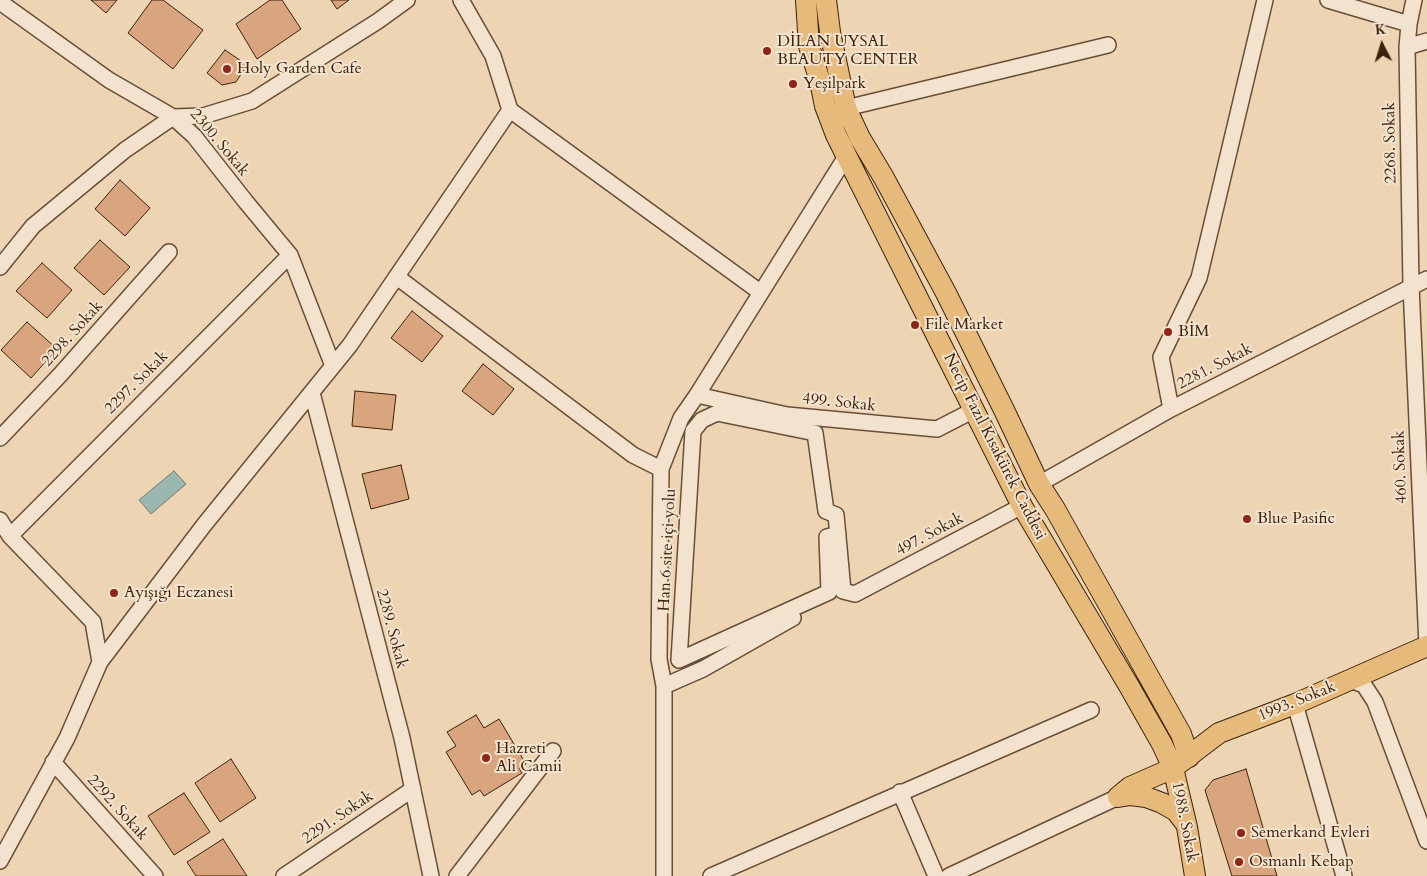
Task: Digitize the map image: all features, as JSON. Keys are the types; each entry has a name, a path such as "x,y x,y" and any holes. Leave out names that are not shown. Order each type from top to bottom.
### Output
{"main road":[{"name":"Necip Fazıl Kısakürek Caddesi","path":"806,0 808,46 820,81 825,106 836,135 1022,506 1162,744 1181,763"},
{"name":"Necip Fazıl Kısakürek Caddesi","path":"826,0 830,32 846,108 860,138 884,178 946,293 1039,484 1181,734 1181,763"},
{"path":"847,156 860,138"},
{"path":"1022,506 1039,484"},
{"name":"1993. Sokak","path":"1118,797 1130,787 1181,763 1219,733 1295,704 1427,646"},
{"name":"1988. Sokak","path":"1181,763 1186,824 1194,876"},
{"path":"1118,797 1130,795 1146,797 1162,803 1176,811 1186,824"}],"street":[{"path":"0,2 109,80 173,116 203,116 252,101 408,0"},
{"path":"461,0 493,56 510,110 760,292"},
{"path":"1171,409 1161,357 1199,278 1265,0"},
{"path":"1328,0 1409,24"},
{"name":"2268. Sokak","path":"1411,286 1407,47 1414,0"},
{"path":"1407,47 1427,41"},
{"path":"846,108 1108,45"},
{"path":"0,861 67,738 100,662 204,525 350,345 510,110"},
{"name":"2300. Sokak","path":"0,268 33,226 125,150 173,116 194,136 290,255 334,366"},
{"path":"664,876 664,686 659,659 661,469 681,418 847,156"},
{"name":"2298. Sokak","path":"0,438 60,375 169,252"},
{"name":"2297. Sokak","path":"10,536 290,255"},
{"path":"397,278 633,455 661,469"},
{"name":"2281. Sokak","path":"1039,484 1171,409 1427,279"},
{"name":"460. Sokak","path":"1411,286 1422,446 1427,646"},
{"name":"2289. Sokak","path":"312,393 402,738 431,876"},
{"name":"499. Sokak","path":"697,395 787,415 937,429 974,410"},
{"name":"Han 6 site içi yolu","path":"717,413 815,433 826,511 836,515 838,534 827,537 830,592 679,660 693,431 702,420 717,413"},
{"name":"497. Sokak","path":"664,686 703,669 849,592 1022,506"},
{"path":"0,520 10,536 93,622 100,662"},
{"path":"838,534 849,592"},
{"path":"1350,680 1364,686 1375,702 1422,813 1427,841"},
{"path":"1295,704 1344,876"},
{"path":"711,876 1090,710"},
{"path":"457,876 553,751"},
{"name":"2292. Sokak","path":"53,762 155,876"},
{"name":"2291. Sokak","path":"284,876 413,789"},
{"path":"900,792 936,876"},
{"path":"949,876 1118,797"}],"water":[{"path":"174,471 186,484 151,514 139,500"}],"building":[{"path":"91,0 117,0 106,13"},
{"path":"152,0 163,0 203,30 173,69 128,33"},
{"path":"270,0 282,0 301,29 257,59 236,24"},
{"path":"331,0 349,0 337,9"},
{"name":"Holy Garden Cafe","path":"225,50 247,65 236,82 222,85 207,73"},
{"path":"120,180 150,208 125,236 95,209"},
{"path":"100,240 130,267 104,295 74,268"},
{"path":"42,263 72,290 47,318 16,291"},
{"path":"412,311 443,336 422,362 391,338"},
{"path":"27,322 57,349 31,378 1,350"},
{"path":"483,364 514,389 493,415 462,391"},
{"path":"355,391 396,395 392,430 352,426"},
{"path":"401,465 409,499 371,509 362,474"},
{"name":"Hazreti Ali Camii","path":"476,715 484,728 499,719 526,764 519,768 522,773 484,796 480,790 472,795 446,752 456,746 447,732"},
{"path":"231,759 256,798 220,822 195,783"},
{"name":"Semerkand Evleri","path":"1246,769 1277,876 1232,876 1205,790 1213,780"},
{"path":"184,793 210,832 174,855 148,816"},
{"path":"223,839 247,876 196,876 187,862"}],"place":[{"name":"DİLAN UYSAL BEAUTY CENTER","path":"767,51"},
{"name":"Holy Garden Cafe","path":"227,69"},
{"name":"Yeşilpark","path":"793,84"},
{"name":"File Market","path":"915,325"},
{"name":"BİM","path":"1168,332"},
{"name":"Blue Pasific","path":"1247,519"},
{"name":"Ayışığı Eczanesi","path":"114,593"},
{"name":"Hazreti Ali Camii","path":"486,758"},
{"name":"Semerkand Evleri","path":"1241,833"},
{"name":"Osmanlı Kebap","path":"1239,862"}]}
